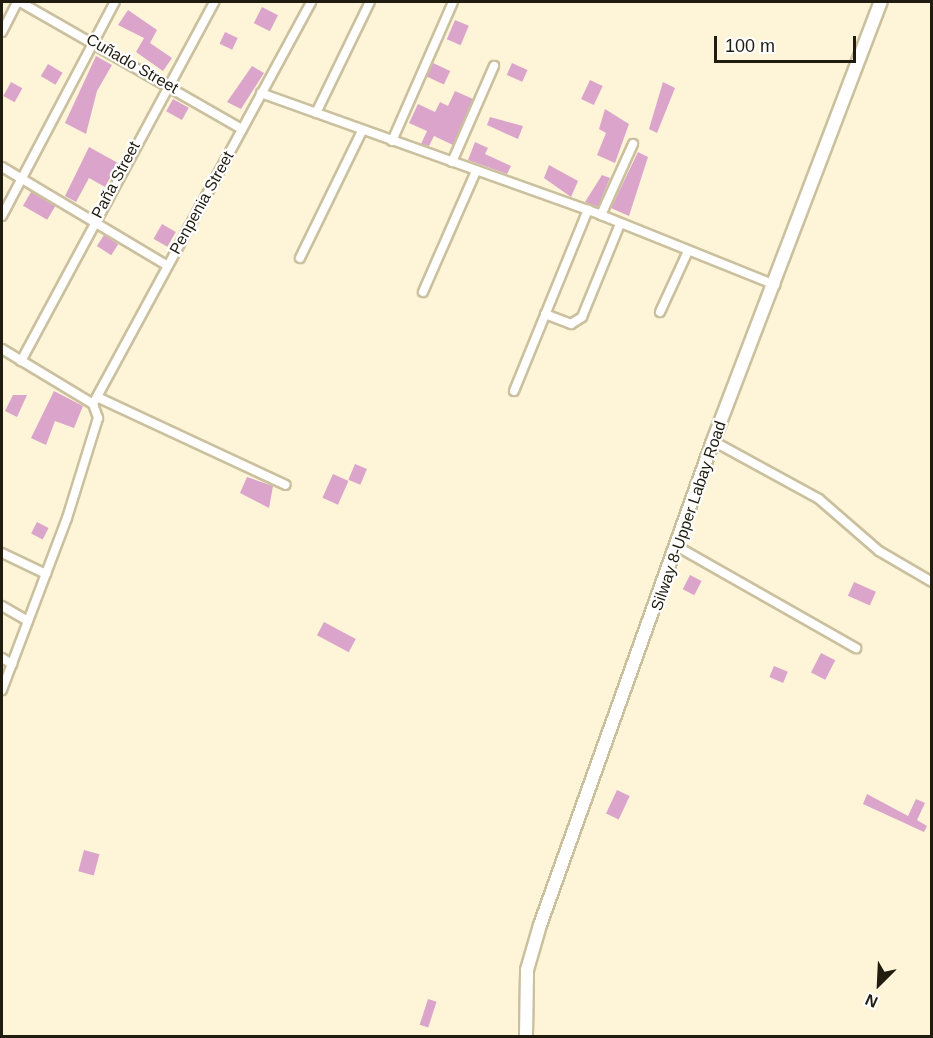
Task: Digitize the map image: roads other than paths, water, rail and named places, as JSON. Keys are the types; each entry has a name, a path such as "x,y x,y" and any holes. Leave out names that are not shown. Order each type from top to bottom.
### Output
{"main road":[{"name":"Silway 8-Upper Labay Road","path":"526,1036 530,955 678,547 713,441 775,285 881,2"}],"street":[{"path":"2,32 18,2"},
{"name":"Cuñado Street","path":"18,2 93,41 242,129"},
{"path":"2,216 115,2"},
{"name":"Paña Street","path":"21,361 166,84 213,2"},
{"name":"Penpenia Street","path":"95,400 311,2"},
{"path":"316,113 370,2"},
{"path":"392,141 453,2"},
{"path":"452,162 494,66"},
{"path":"261,93 602,215 688,252 775,285"},
{"path":"300,258 362,131"},
{"path":"602,215 633,144"},
{"path":"2,167 168,266"},
{"path":"423,292 476,171"},
{"path":"514,391 588,210"},
{"path":"545,314 572,324 582,317 620,224"},
{"path":"660,312 688,252"},
{"path":"2,350 95,400 286,485"},
{"path":"2,690 46,574 96,429 95,400"},
{"path":"713,441 819,499 879,551 932,582"},
{"path":"678,547 856,648"},
{"path":"2,553 46,574"},
{"path":"2,606 28,621"},
{"path":"2,658 12,664"}]}
